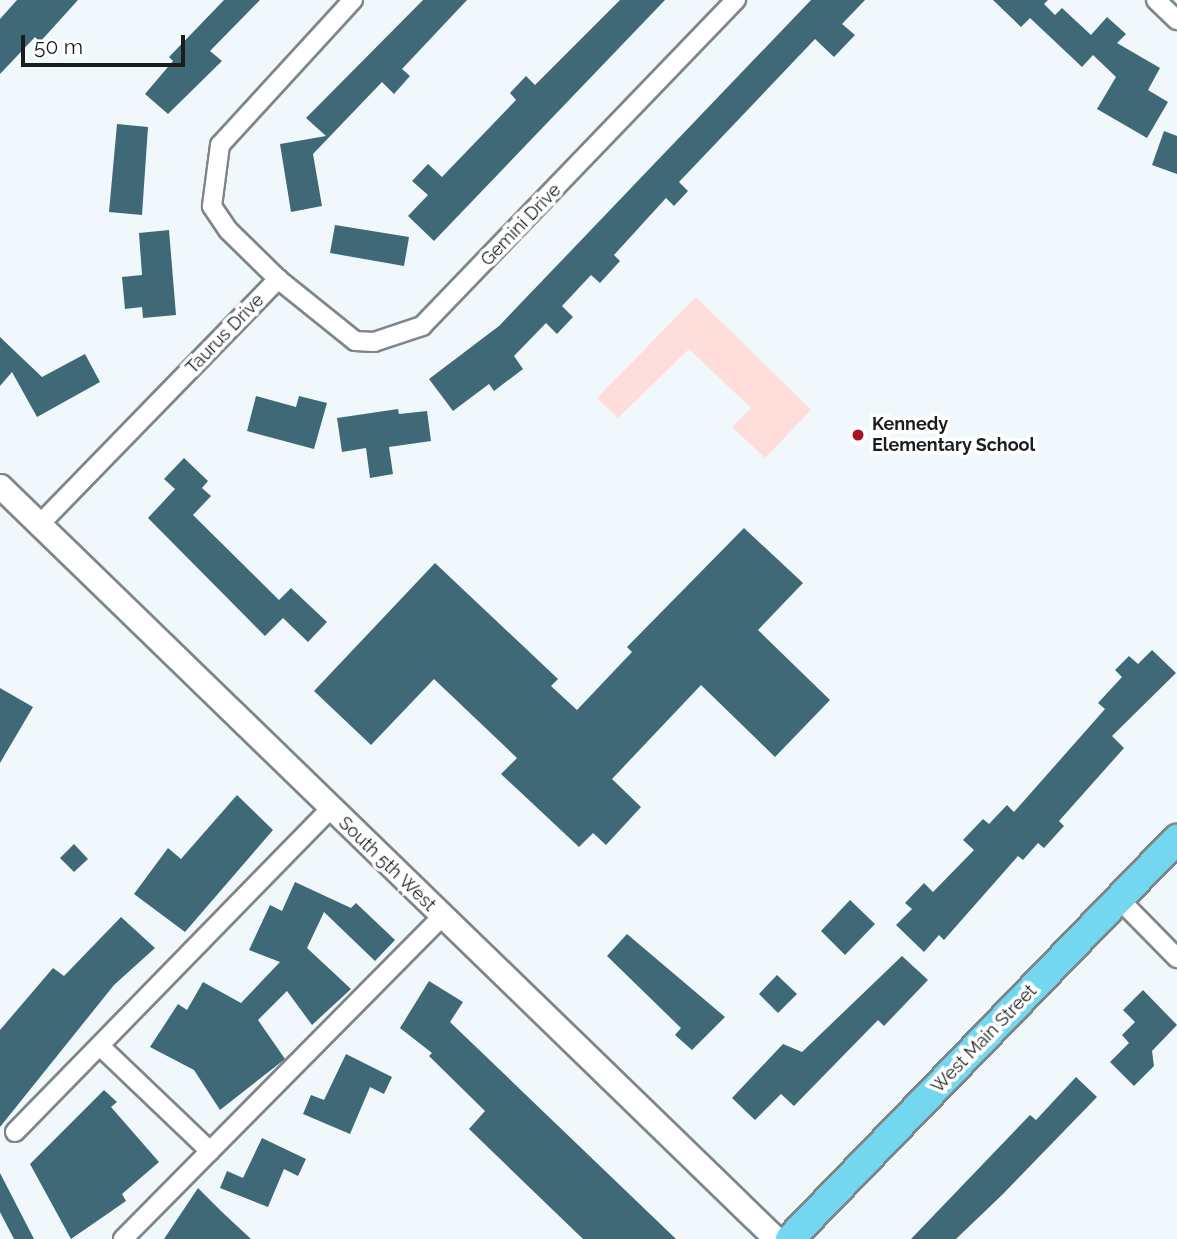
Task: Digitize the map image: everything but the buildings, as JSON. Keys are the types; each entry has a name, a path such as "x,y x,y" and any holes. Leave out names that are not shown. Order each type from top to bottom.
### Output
{"main road":[{"name":"West Main Street","path":"790,1239 1177,839"}],"street":[{"name":"Taurus Drive","path":"40,524 278,279 228,230 212,206 220,145 353,0"},
{"name":"Gemini Drive","path":"278,279 355,341 374,342 422,326 736,0"},
{"path":"1156,0 1177,20"},
{"name":"South 5th West","path":"0,486 776,1239"},
{"path":"15,1132 101,1047 330,809"},
{"path":"1119,899 1177,958"},
{"path":"123,1239 442,916"},
{"path":"101,1047 210,1151"}],"shaded area":[{"path":"696,297 811,410 765,458 732,427 751,408 689,349 618,418 597,398"}],"place":[{"name":"Kennedy Elementary School","path":"858,435"}]}
